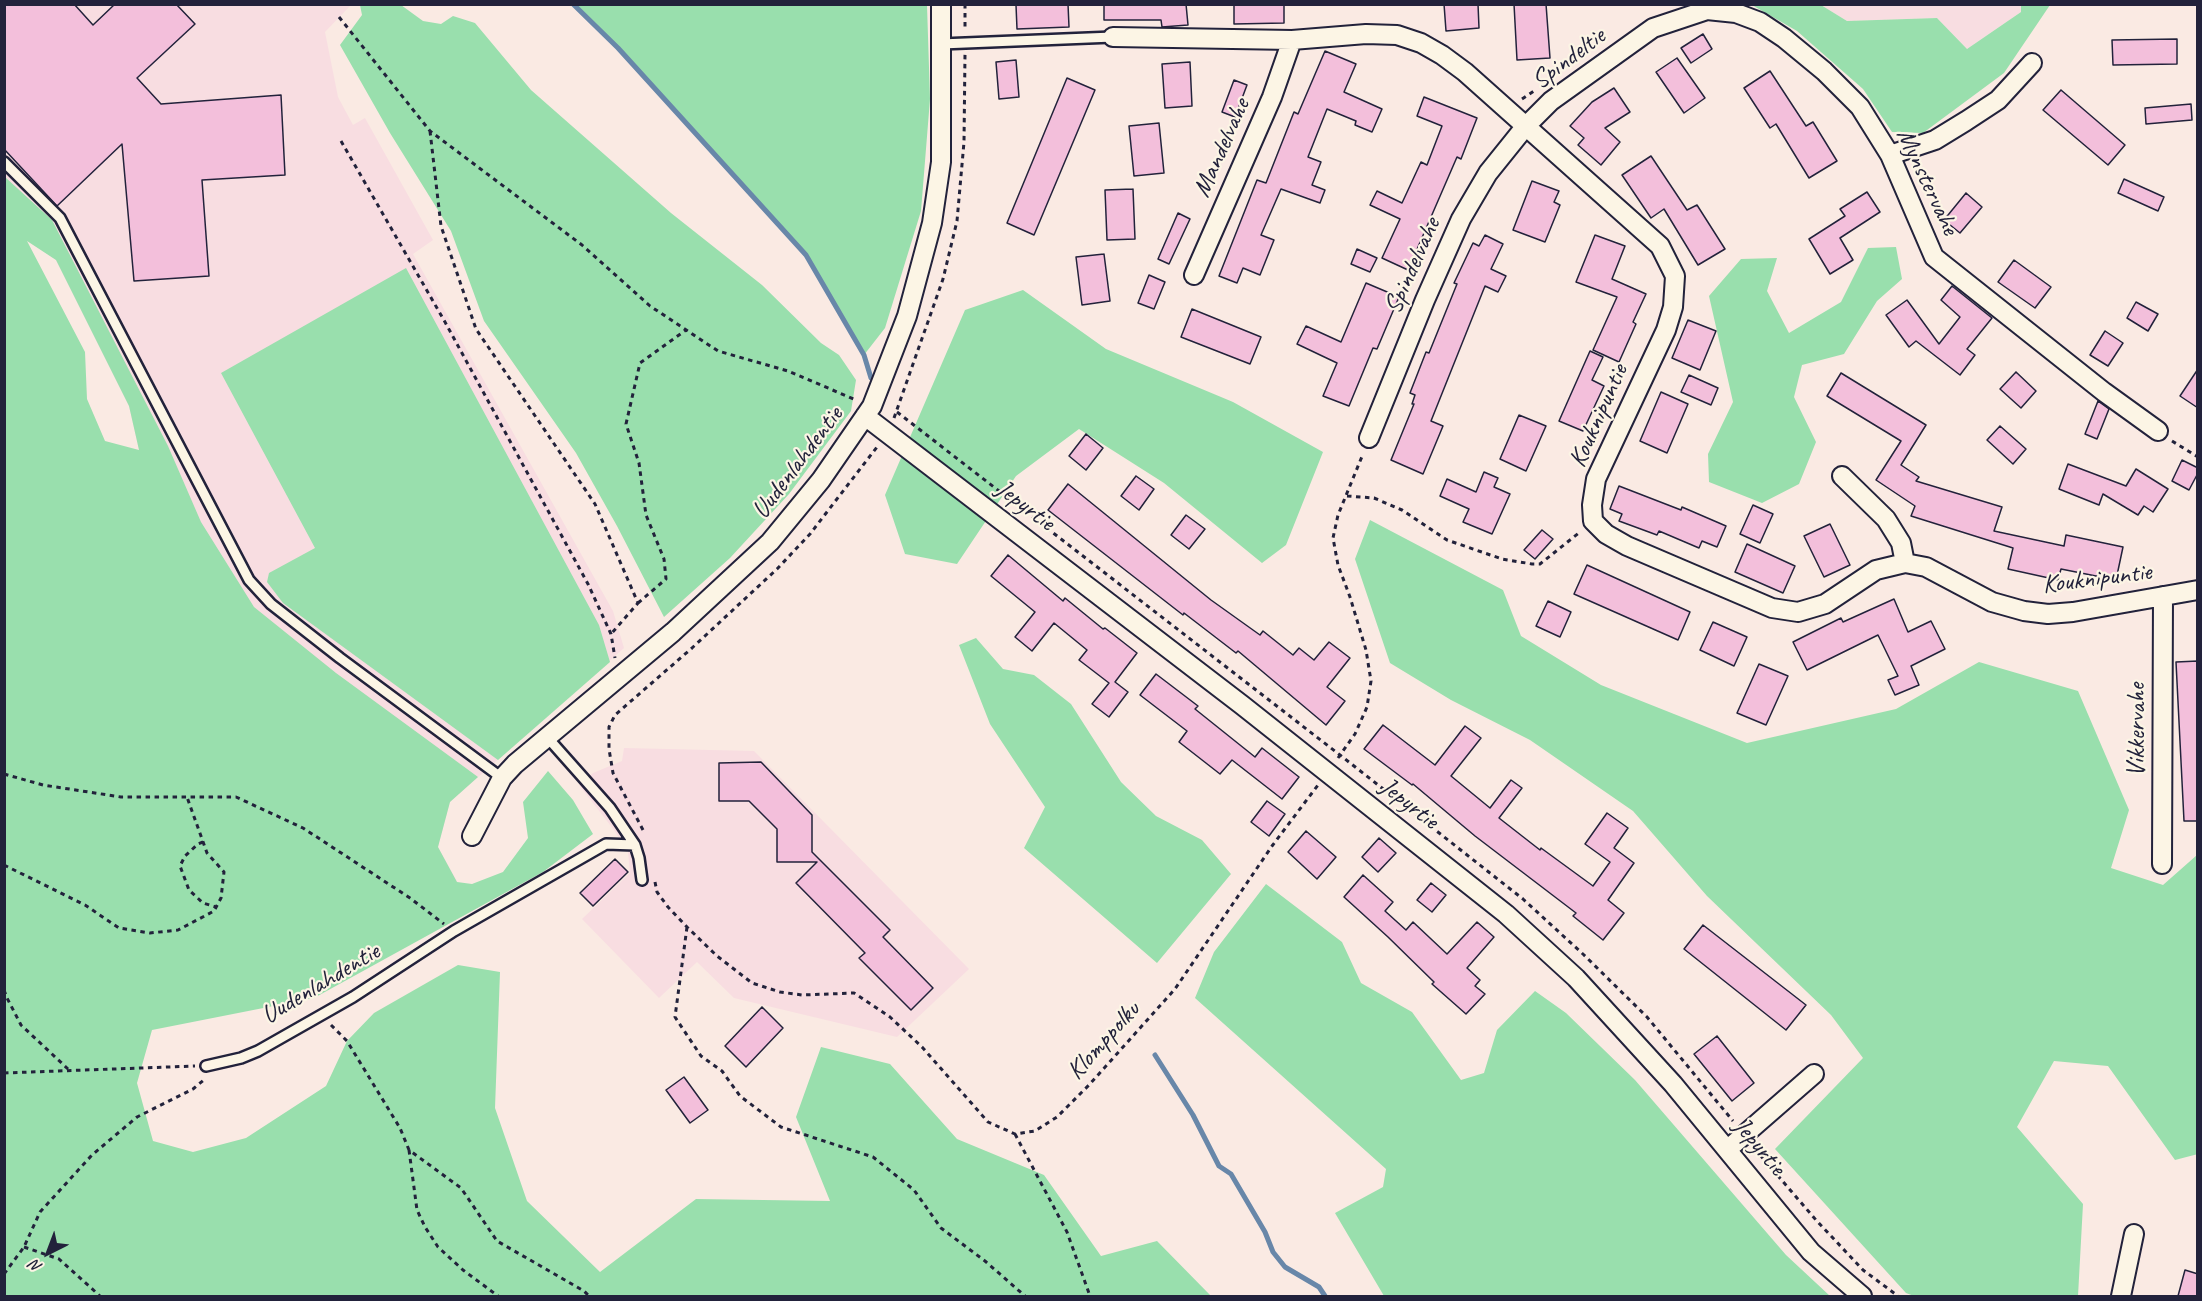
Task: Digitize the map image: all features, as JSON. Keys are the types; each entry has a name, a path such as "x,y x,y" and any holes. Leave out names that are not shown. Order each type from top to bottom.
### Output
{"street":[{"name":"Uudenlahdentie","path":"472,836 502,778 515,764 697,611 770,542 821,480 868,411 907,316 932,223 941,162 941,4"},
{"name":"Spindeltie","path":"1525,127 1551,101 1653,28 1707,7"},
{"name":"Mynstervahe","path":"1707,7 1736,13 1760,22 1784,38 1824,71 1860,107 1890,155 1934,257 2104,392 2158,431"},
{"name":"Kouknipuntie","path":"1113,38 1292,40 1366,34 1397,35 1421,43 1466,72 1660,246 1675,276 1673,307 1666,330 1596,479 1592,505 1593,521 1606,534 1627,546 1772,608 1798,612 1825,604 1876,570 1905,563 1926,567 1992,602 2024,611 2049,614 2073,612 2198,590"},
{"name":"Mandelvahe","path":"1194,275 1272,97 1292,40"},
{"path":"1890,155 1935,140 1966,122 1998,100 2032,63"},
{"name":"Spindelvahe","path":"1369,438 1425,300 1461,219 1488,172 1525,127"},
{"name":"Jepyrtie","path":"868,411 887,433 1328,772 1497,907 1553,956 1673,1084 1811,1252 1862,1296"},
{"path":"1842,476 1886,519 1901,543 1905,563"},
{"name":"Vikkervahe","path":"2162,864 2163,596"},
{"path":"1728,1149 1814,1074"},
{"path":"2121,1296 2134,1234"}],"lane":[{"path":"941,44 1113,38"},
{"path":"4,162 60,218 249,580 271,604 340,658 502,778"},
{"path":"547,737 610,808 635,845 642,880"},
{"name":"Uudenlahdentie","path":"206,1066 258,1051 353,997 454,931 606,844 635,845"}],"path":[{"path":"646,835 613,773 609,749 609,728 615,715 692,648 777,569 810,534 887,433 897,412 943,279 957,221 964,142 965,4"},
{"path":"339,17 430,131 582,245 650,306 718,351 788,371 868,411"},
{"path":"430,131 441,226 476,329 595,504 638,603"},
{"path":"341,141 518,454 588,584 611,634 614,656 624,673"},
{"path":"611,634 638,603 666,579 664,559 646,514 639,463 626,424 640,363 686,330"},
{"path":"2158,431 2198,457"},
{"name":"Klomppolku","path":"1015,1134 1035,1131 1057,1117 1089,1085 1175,989 1272,846 1355,734 1367,707 1371,681 1366,650 1338,566 1332,538 1338,515 1369,438"},
{"path":"1347,496 1374,498 1402,510 1447,540 1502,559 1532,564 1540,564 1593,521"},
{"path":"4,774 43,785 121,797 236,797 303,828 410,898 454,931"},
{"path":"4,865 85,905 119,928 150,933 178,930 213,911 221,898 224,872 207,853 187,797"},
{"path":"203,842 185,856 180,866 189,890 203,903 216,907"},
{"path":"652,874 657,892 668,907 717,956 752,983 780,992 802,995 854,993 890,1017 922,1047 988,1122 1015,1134 1067,1232 1090,1296"},
{"path":"687,927 675,1017 701,1056 722,1071 740,1096 781,1127 873,1157 914,1190 941,1228 1024,1296"},
{"path":"4,990 21,1025 68,1069"},
{"path":"321,1015 347,1041 400,1128 409,1150 417,1210 425,1227 438,1247 463,1270 498,1296"},
{"path":"4,1274 24,1247 40,1212 92,1155 137,1117 193,1089 225,1062"},
{"path":"4,1073 206,1066"},
{"path":"409,1150 461,1188 496,1241 589,1296"},
{"path":"24,1247 59,1259 100,1296"}],"shaded area":[{"path":"2021,4 2021,12 1967,49 1937,18 1847,21 1821,5"},
{"path":"5,5 351,5 325,32 338,97 353,125 365,118 433,240 413,254 613,611 624,648 450,802 438,847 458,883 262,685 139,450 129,406 56,260 5,225"},
{"path":"624,748 754,751 969,969 897,1037 734,998 697,962 659,998 582,919 630,873 628,852 579,785 593,773 622,761"}],"green space":[{"path":"360,5 401,5 423,21 441,24 453,16 475,23 531,90 671,213 762,285 821,343 839,355 856,380 851,411 789,494 730,558 664,617 576,453 484,321 451,231 390,133 340,45 362,15"},
{"path":"573,5 927,5 930,99 921,211 885,328 864,355 806,255 618,48"},
{"path":"1752,5 1821,5 1847,21 1937,18 1967,49 2021,12 2021,5 2050,5 2004,73 1923,133 1892,132 1863,89 1797,31"},
{"path":"5,177 52,220 168,446 201,522 254,607 336,673 478,777 450,802 438,847 457,882 472,884 503,872 528,838 523,802 548,771 573,800 593,834 543,872 314,998 152,1030 137,1083 153,1141 193,1152 246,1138 326,1086 347,1041 374,1013 458,965 500,972 495,1108 527,1201 600,1272 696,1199 830,1201 796,1117 821,1047 890,1064 957,1139 1044,1175 1101,1256 1157,1241 1211,1296 5,1296","holes":["27,241 56,260 129,406 139,450 105,441 87,399 85,352"]},
{"path":"1896,247 1902,279 1877,301 1844,354 1802,365 1794,397 1816,442 1799,484 1762,503 1709,482 1708,454 1733,402 1709,296 1741,259 1777,258 1767,291 1789,333 1841,302 1868,248"},
{"path":"406,268 599,625 610,662 498,760 283,603 267,582 269,573 315,548 221,373"},
{"path":"1023,290 1106,349 1233,402 1323,452 1286,545 1262,563 1164,483 1079,429 1016,476 957,564 905,554 885,495 965,310"},
{"path":"1370,520 1503,590 1521,636 1601,685 1747,743 1896,709 1979,662 2078,691 2129,810 2111,868 2163,885 2197,855 2198,1154 2175,1160 2108,1066 2054,1061 2017,1127 2083,1204 2078,1296 1914,1296 1906,1293 1775,1149 1863,1058 1831,1015 1707,896 1633,811 1530,740 1451,700 1390,663 1355,559"},
{"path":"976,638 1003,669 1034,675 1071,704 1121,782 1156,816 1202,840 1231,874 1157,963 1024,848 1045,807 990,724 959,645"},
{"path":"1266,884 1342,942 1361,983 1412,1012 1461,1080 1484,1073 1497,1030 1535,991 1566,1013 1635,1080 1786,1255 1830,1296 1384,1296 1335,1213 1383,1187 1386,1169 1195,998 1214,952"}],"building":[{"path":"4,4 74,4 93,25 115,4 176,4 195,24 137,78 161,104 281,95 285,175 202,180 209,276 134,281 122,144 57,206 4,149"},
{"path":"1068,4 1069,27 1017,29 1016,5"},
{"path":"1104,4 1186,4 1188,25 1162,27 1161,20 1104,20"},
{"path":"1234,4 1284,4 1284,23 1234,24"},
{"path":"1444,4 1478,4 1479,28 1446,31"},
{"path":"1514,4 1546,4 1550,58 1517,60"},
{"path":"1703,34 1712,49 1691,63 1681,48"},
{"path":"2177,39 2177,64 2113,65 2112,40"},
{"path":"1325,51 1356,64 1344,92 1382,109 1372,132 1355,125 1356,121 1327,109 1308,157 1321,162 1312,185 1325,190 1320,203 1281,189 1261,235 1274,240 1260,275 1243,268 1237,283 1219,276 1257,180 1266,183 1294,112 1298,114"},
{"path":"1677,58 1705,98 1684,113 1656,72"},
{"path":"1016,60 1019,97 999,99 996,62"},
{"path":"1190,62 1192,106 1165,108 1162,64"},
{"path":"1770,71 1806,126 1813,122 1837,161 1809,178 1776,124 1770,128 1744,88"},
{"path":"1067,78 1095,90 1034,235 1007,223"},
{"path":"1234,80 1247,85 1235,117 1222,112"},
{"path":"1614,88 1630,112 1605,128 1620,142 1601,165 1578,145 1584,138 1570,126 1592,102"},
{"path":"2061,90 2125,145 2108,165 2043,110"},
{"path":"1424,97 1477,118 1461,159 1457,157 1408,270 1382,258 1400,219 1370,205 1377,191 1402,203 1421,162 1427,165 1442,126 1417,116"},
{"path":"2191,104 2192,120 2146,124 2145,108"},
{"path":"1159,123 1164,173 1134,176 1129,126"},
{"path":"1651,156 1687,210 1697,205 1725,249 1698,265 1664,209 1651,218 1622,175"},
{"path":"2124,179 2164,197 2158,211 2118,193"},
{"path":"1532,181 1559,191 1554,202 1560,205 1545,242 1513,230"},
{"path":"1133,189 1135,239 1107,240 1105,190"},
{"path":"1867,192 1880,212 1840,238 1853,260 1830,274 1809,239 1845,216 1840,209"},
{"path":"1966,193 1982,207 1960,233 1944,220"},
{"path":"1178,213 1190,219 1169,264 1158,259"},
{"path":"1485,235 1503,244 1491,269 1506,276 1498,292 1485,286 1431,421 1443,426 1423,474 1391,460 1414,404 1412,404 1415,395 1410,393 1457,284 1454,283 1473,243 1479,246"},
{"path":"1595,235 1625,246 1612,279 1646,294 1619,362 1593,350 1617,297 1576,282"},
{"path":"1357,249 1377,258 1370,272 1351,264"},
{"path":"1104,254 1110,301 1082,305 1076,257"},
{"path":"2014,260 2051,287 2035,308 1998,282"},
{"path":"1149,275 1165,282 1154,309 1138,303"},
{"path":"1366,283 1399,297 1377,349 1373,348 1349,406 1323,396 1337,363 1297,344 1306,326 1341,342"},
{"path":"1952,286 1992,318 1967,349 1975,355 1960,375 1916,341 1909,347 1886,315 1907,300 1939,344 1960,317 1941,300"},
{"path":"2136,302 2158,314 2148,331 2127,318"},
{"path":"1192,309 1261,337 1250,364 1181,337"},
{"path":"1688,320 1716,331 1700,370 1672,358"},
{"path":"2105,331 2123,343 2108,366 2090,355"},
{"path":"1590,351 1603,357 1592,380 1604,386 1583,431 1559,421"},
{"path":"2198,369 2198,408 2180,396"},
{"path":"2016,372 2036,391 2021,408 2000,389"},
{"path":"1841,373 1926,425 1901,465 1919,477 1916,481 2002,507 1994,531 2064,546 2066,535 2123,547 2116,580 2061,569 2058,580 2008,569 2013,548 1911,516 1915,506 1876,480 1901,441 1827,396"},
{"path":"1689,375 1718,388 1711,405 1681,392"},
{"path":"1661,392 1688,404 1667,453 1640,441"},
{"path":"2098,401 2109,409 2097,439 2085,434"},
{"path":"1519,415 1546,426 1526,471 1500,459"},
{"path":"2000,426 2026,449 2013,464 1987,440"},
{"path":"1086,434 1103,448 1086,470 1069,456"},
{"path":"2182,460 2198,468 2198,473 2189,490 2172,481"},
{"path":"2068,464 2126,486 2136,469 2168,489 2153,512 2144,506 2138,515 2103,494 2099,505 2059,489"},
{"path":"1484,472 1498,478 1494,487 1510,494 1492,534 1463,522 1469,509 1440,496 1447,479 1476,492"},
{"path":"1136,476 1154,489 1139,510 1121,496"},
{"path":"1068,484 1211,600 1260,635 1263,631 1293,655 1299,648 1314,660 1329,642 1350,658 1327,687 1345,701 1326,725 1238,651 1236,653 1184,613 1183,615 1048,510"},
{"path":"1619,486 1681,510 1682,507 1726,526 1717,547 1702,541 1699,548 1659,531 1657,535 1619,521 1622,514 1610,509"},
{"path":"1753,505 1773,514 1760,543 1740,534"},
{"path":"1186,515 1205,529 1189,549 1171,535"},
{"path":"1830,524 1850,565 1824,577 1804,536"},
{"path":"1542,530 1553,539 1535,559 1524,550"},
{"path":"1747,544 1795,566 1783,593 1735,572"},
{"path":"1008,555 1063,601 1065,598 1137,653 1115,682 1128,692 1109,717 1092,704 1109,683 1079,660 1087,650 1054,623 1032,651 1015,637 1035,612 991,576"},
{"path":"1587,565 1690,612 1678,640 1574,594"},
{"path":"1894,599 1908,632 1931,621 1945,649 1911,666 1919,685 1895,695 1888,680 1898,676 1878,635 1807,670 1793,642 1841,618 1843,622"},
{"path":"1548,601 1571,612 1560,637 1536,626"},
{"path":"1713,622 1747,637 1734,666 1700,650"},
{"path":"2198,661 2198,821 2184,821 2176,662"},
{"path":"1759,664 1788,676 1766,725 1737,713"},
{"path":"1156,674 1198,706 1195,709 1255,757 1262,748 1299,777 1282,799 1232,760 1220,774 1179,742 1187,731 1140,695"},
{"path":"1383,725 1435,765 1465,726 1481,738 1451,776 1490,808 1511,780 1522,788 1499,818 1540,850 1541,848 1593,886 1610,862 1585,844 1607,813 1628,828 1614,848 1634,863 1608,900 1624,913 1603,940 1573,916 1576,913 1475,836 1413,784 1364,749"},
{"path":"761,762 812,815 812,852 890,930 883,937 933,988 911,1010 859,958 865,953 796,883 817,862 777,862 777,829 749,801 719,801 719,763"},
{"path":"1267,801 1285,814 1269,836 1251,822"},
{"path":"1306,831 1336,857 1317,879 1288,852"},
{"path":"1379,838 1396,853 1378,872 1362,857"},
{"path":"615,859 628,872 593,906 580,893"},
{"path":"1363,875 1393,902 1385,911 1406,930 1413,922 1447,954 1477,922 1494,937 1467,968 1480,980 1475,986 1485,994 1466,1014 1432,984 1434,982 1344,897"},
{"path":"1431,883 1446,895 1432,912 1417,900"},
{"path":"1703,925 1806,1005 1786,1030 1684,949"},
{"path":"762,1007 783,1028 746,1067 725,1046"},
{"path":"1717,1036 1754,1083 1732,1101 1694,1054"},
{"path":"684,1077 708,1110 690,1123 666,1090"},
{"path":"2185,1270 2198,1274 2198,1296 2178,1296"}],"waterway":[{"path":"573,4 618,48 806,255 864,355 871,378"},
{"path":"1155,1055 1193,1115 1219,1166 1231,1174 1265,1232 1273,1252 1285,1267 1319,1287 1325,1296"}]}
